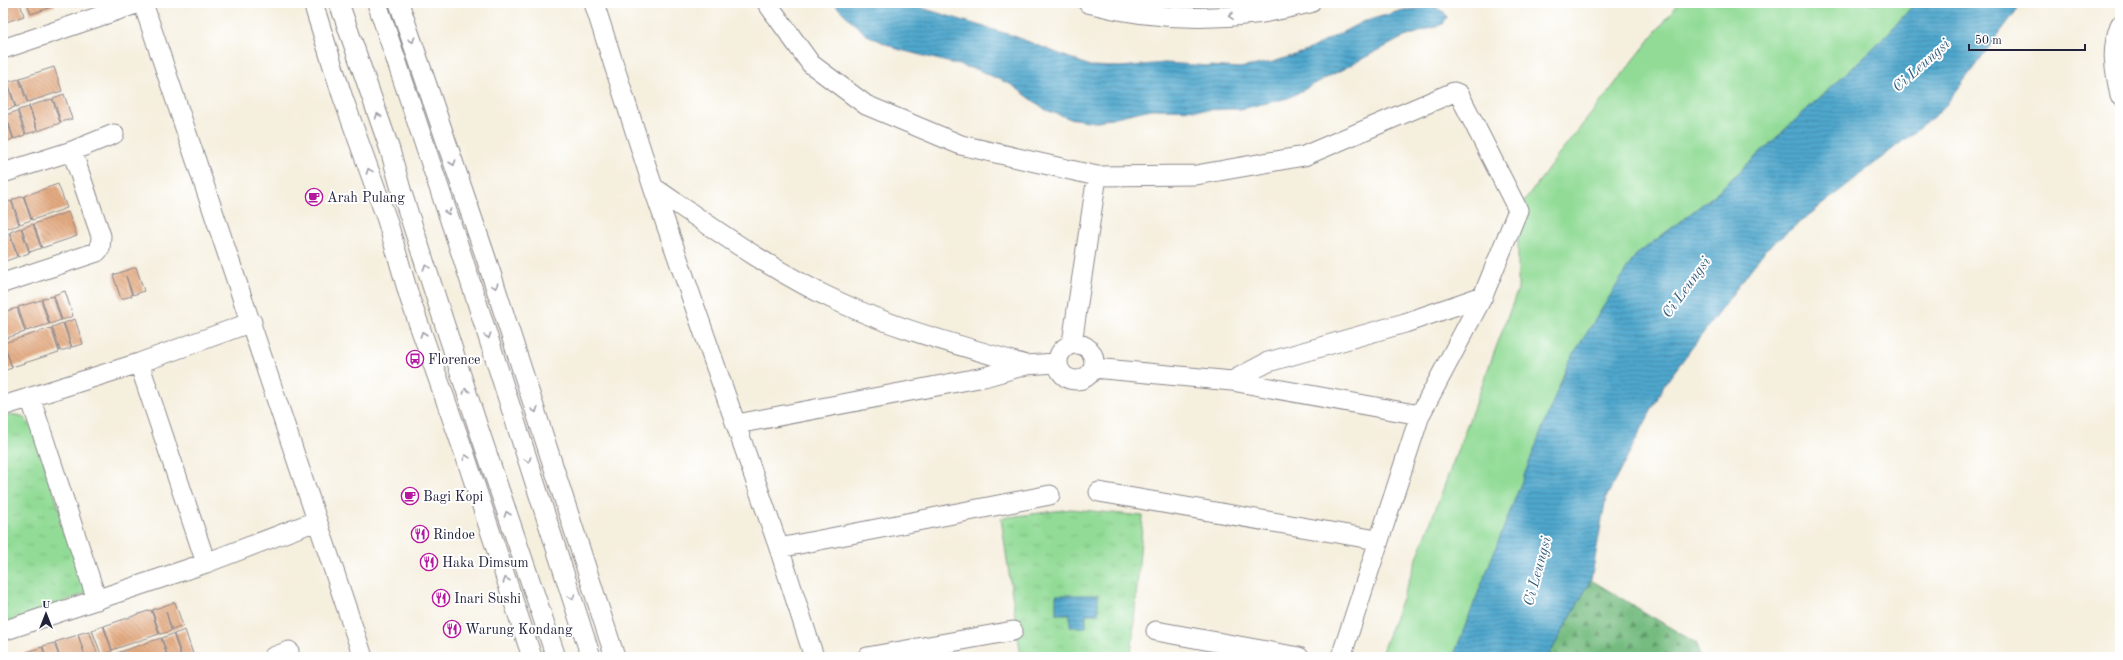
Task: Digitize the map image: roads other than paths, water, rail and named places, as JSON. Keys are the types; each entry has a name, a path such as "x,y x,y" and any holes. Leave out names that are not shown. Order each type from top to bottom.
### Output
{"street":[{"path":"3,49 139,3"},
{"path":"143,3 252,322 316,521 363,657"},
{"path":"313,3 342,95 387,220 410,299 465,455 532,657"},
{"path":"339,3 390,150 402,193 517,544 556,657"},
{"path":"377,3 464,259 591,657"},
{"path":"399,3 488,266 615,657"},
{"path":"594,3 653,187 737,424 814,657"},
{"path":"767,3 811,64 866,106 961,145 1097,176 1196,175 1304,156 1454,92 1459,94 1518,210 1483,296 1420,415 1341,657"},
{"path":"1088,3 1116,11 1186,18 1254,14 1310,3"},
{"path":"2120,25 2114,42 2113,61 2120,96"},
{"path":"3,173 72,151 114,134"},
{"path":"3,283 96,252 100,248 101,236 72,151"},
{"path":"1072,343 1097,176"},
{"path":"653,187 752,253 838,302 913,331 1026,365"},
{"path":"387,220 402,193"},
{"path":"1232,381 1268,362 1405,323 1483,296"},
{"path":"3,406 139,363 252,322"},
{"path":"1072,343 1085,345 1093,355 1094,368 1086,378 1073,381 1061,375 1056,363 1060,350 1072,343"},
{"path":"139,363 206,563"},
{"path":"737,424 984,377 1026,365 1056,363"},
{"path":"1094,368 1232,381 1420,415"},
{"path":"30,398 96,600"},
{"path":"1099,492 1378,540"},
{"path":"779,548 1050,495"},
{"path":"3,631 206,563 316,521"},
{"path":"487,524 517,544"},
{"path":"565,577 579,550"},
{"path":"867,657 1013,631"},
{"path":"1156,631 1300,657"}],"water":[{"path":"833,3 914,3 922,8 1014,36 1090,66 1120,67 1165,63 1239,68 1273,62 1304,52 1362,22 1403,10 1435,7 1444,12 1447,17 1443,24 1402,38 1288,98 1241,109 1151,109 1094,122 1068,118 1046,110 1012,85 978,70 897,49 865,34"},
{"name":"Ci Leungsi","path":"1915,3 2022,3 1942,110 1766,249 1665,384 1606,498 1591,580 1548,657 1453,657 1568,363 1635,256 1712,197 1883,39"},
{"path":"1056,595 1098,595 1098,614 1086,614 1086,627 1070,627 1070,614 1056,614"}],"place":[{"name":"Arah Pulang","path":"314,197"},
{"name":"Florence","path":"415,359"},
{"name":"Bagi Kopi","path":"410,496"},
{"name":"Rindoe","path":"420,534"},
{"name":"Haka Dimsum","path":"429,562"},
{"name":"Inari Sushi","path":"441,598"},
{"name":"Warung Kondang","path":"452,629"}]}
